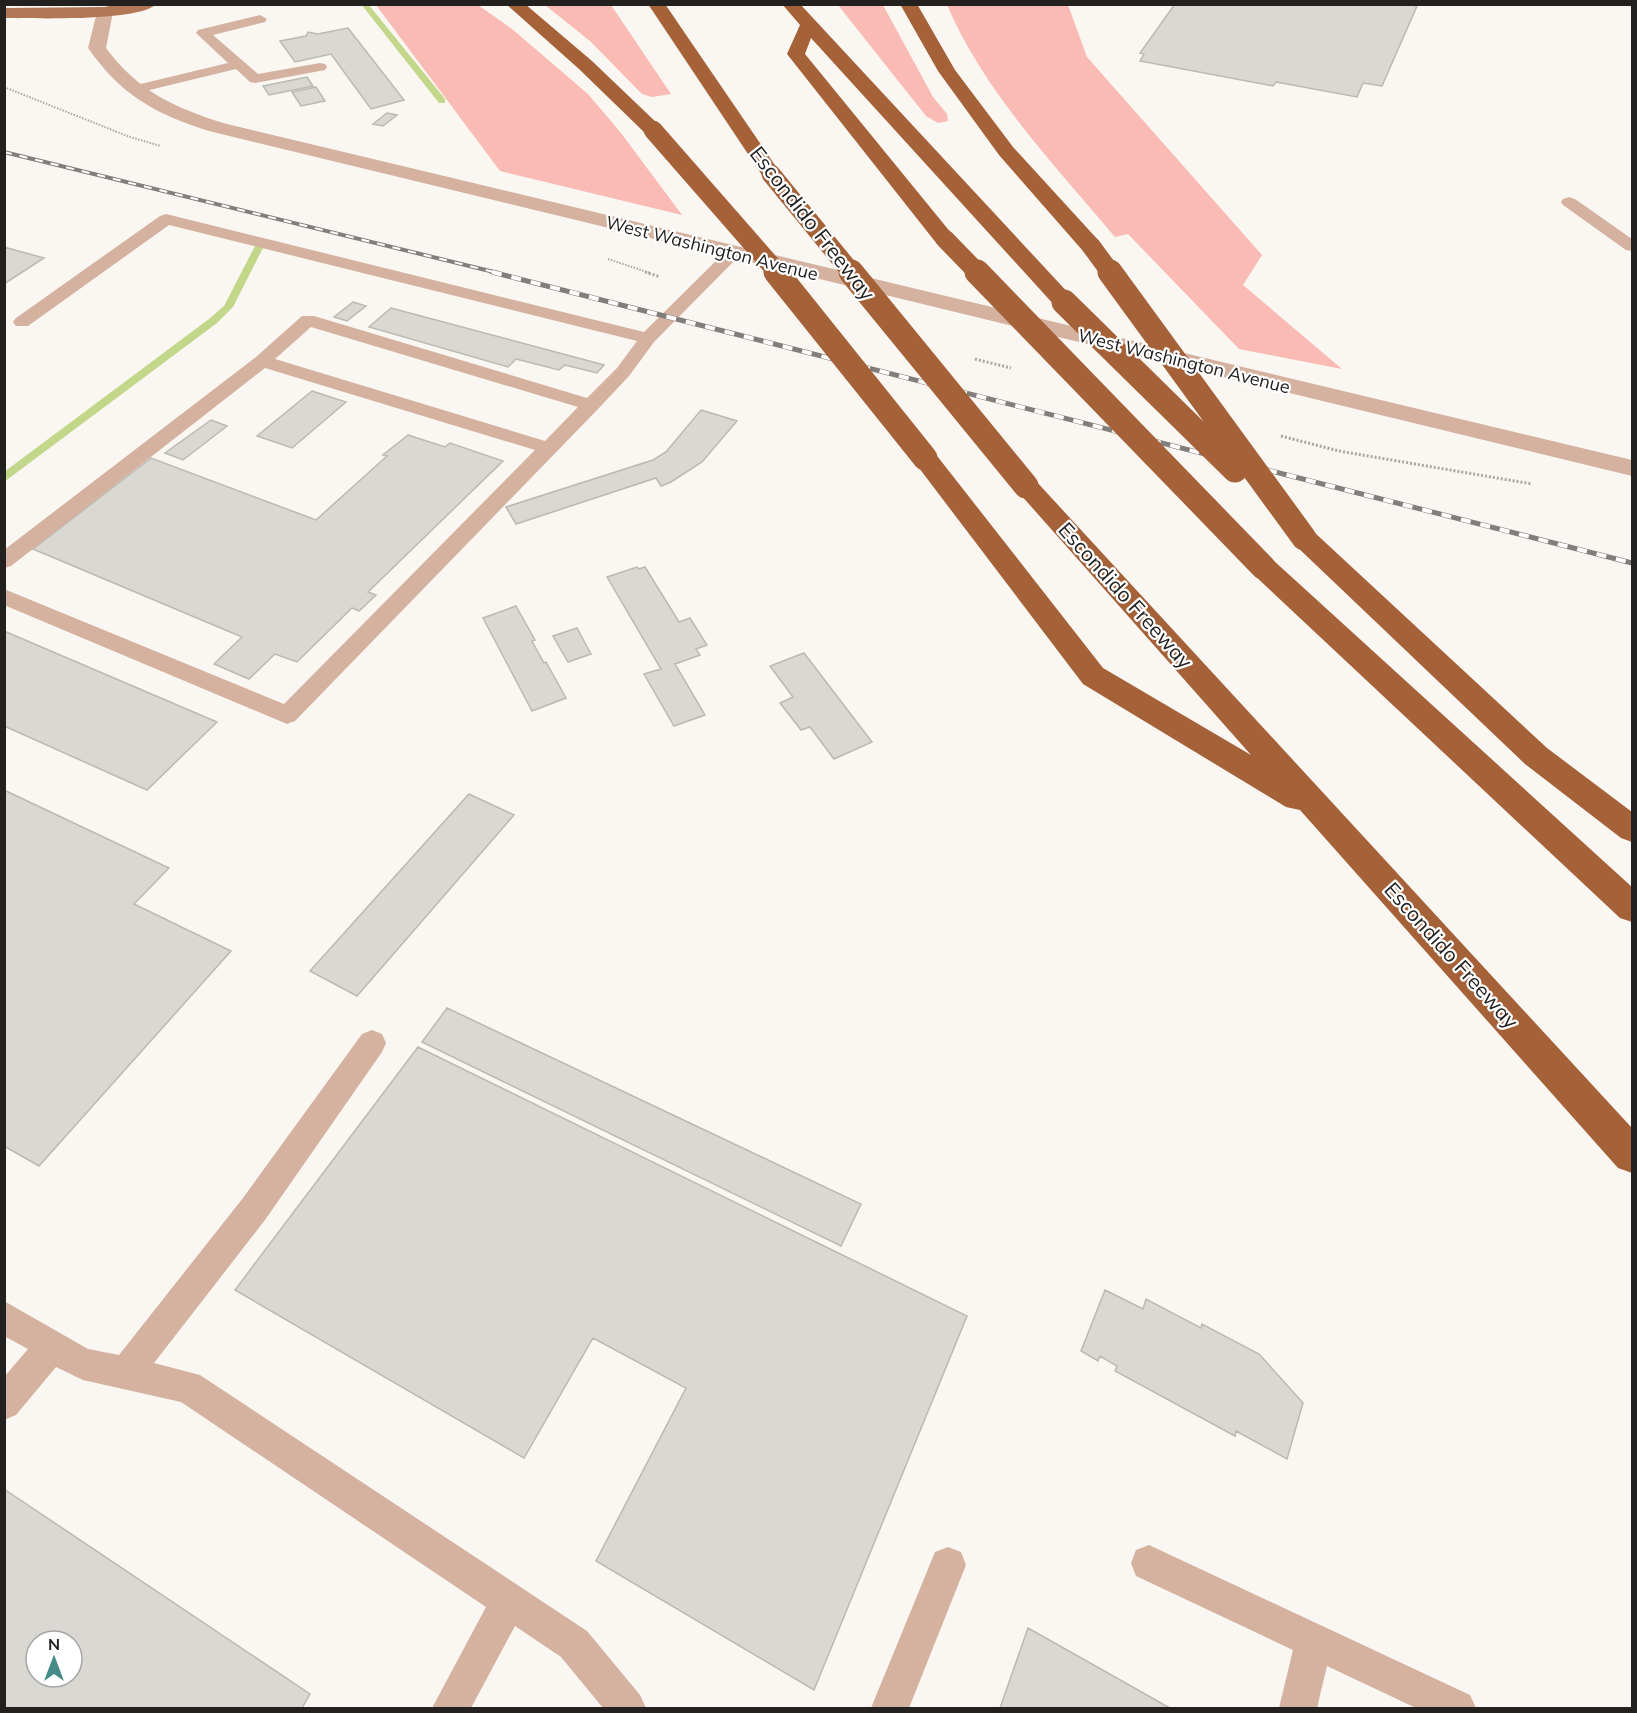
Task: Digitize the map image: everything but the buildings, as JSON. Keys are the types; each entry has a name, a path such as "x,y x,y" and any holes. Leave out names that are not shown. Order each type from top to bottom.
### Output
{"highway":[{"path":"514,4 614,90 653,130 774,270 926,458 1094,676 1327,816"},
{"name":"Escondido Freeway","path":"656,4 771,174 1026,486 1632,1155"},
{"path":"790,4 1064,302 1304,538 1536,756 1632,829"},
{"path":"908,4 947,71 1006,151 1091,246 1304,538"},
{"path":"925,4 947,71"},
{"path":"808,25 796,54 945,238 1263,567 1632,908"}],"main road":[{"path":"4,13 105,12 148,4"}],"street":[{"name":"West Washington Avenue","path":"105,12 97,48 110,67 133,90 161,109 238,134 1632,468"}],"lane":[{"path":"260,19 203,33 255,79 320,67"},
{"path":"133,90 240,64"},
{"path":"1569,202 1632,246"},
{"path":"22,322 166,219 648,338"},
{"path":"4,596 287,715 623,372 648,338 734,253"},
{"path":"4,561 262,361 308,320 591,405"},
{"path":"262,361 548,448"},
{"path":"125,1374 254,1209 372,1043"},
{"path":"4,1317 83,1364 188,1387 574,1644 627,1708"},
{"path":"4,1403 52,1346"},
{"path":"1149,1563 1457,1708"},
{"path":"890,1708 948,1565"},
{"path":"451,1708 509,1600"},
{"path":"1298,1708 1314,1641"}],"shaded area":[{"path":"376,5 478,5 512,29 588,94 621,133 682,215 500,171"},
{"path":"545,5 611,5 671,94 652,97 642,94 590,41"},
{"path":"838,5 883,5 933,97 947,114 948,121 938,123 926,116"},
{"path":"947,5 1068,5 1087,57 1262,255 1243,285 1342,369 1239,349 1128,234 1115,237 1022,127 1001,98 963,37"}],"waterway":[{"path":"364,4 442,101"},
{"path":"4,478 213,321 228,307 258,248"}],"railway":[{"path":"4,152 498,273"},
{"path":"492,272 1632,563"}]}
